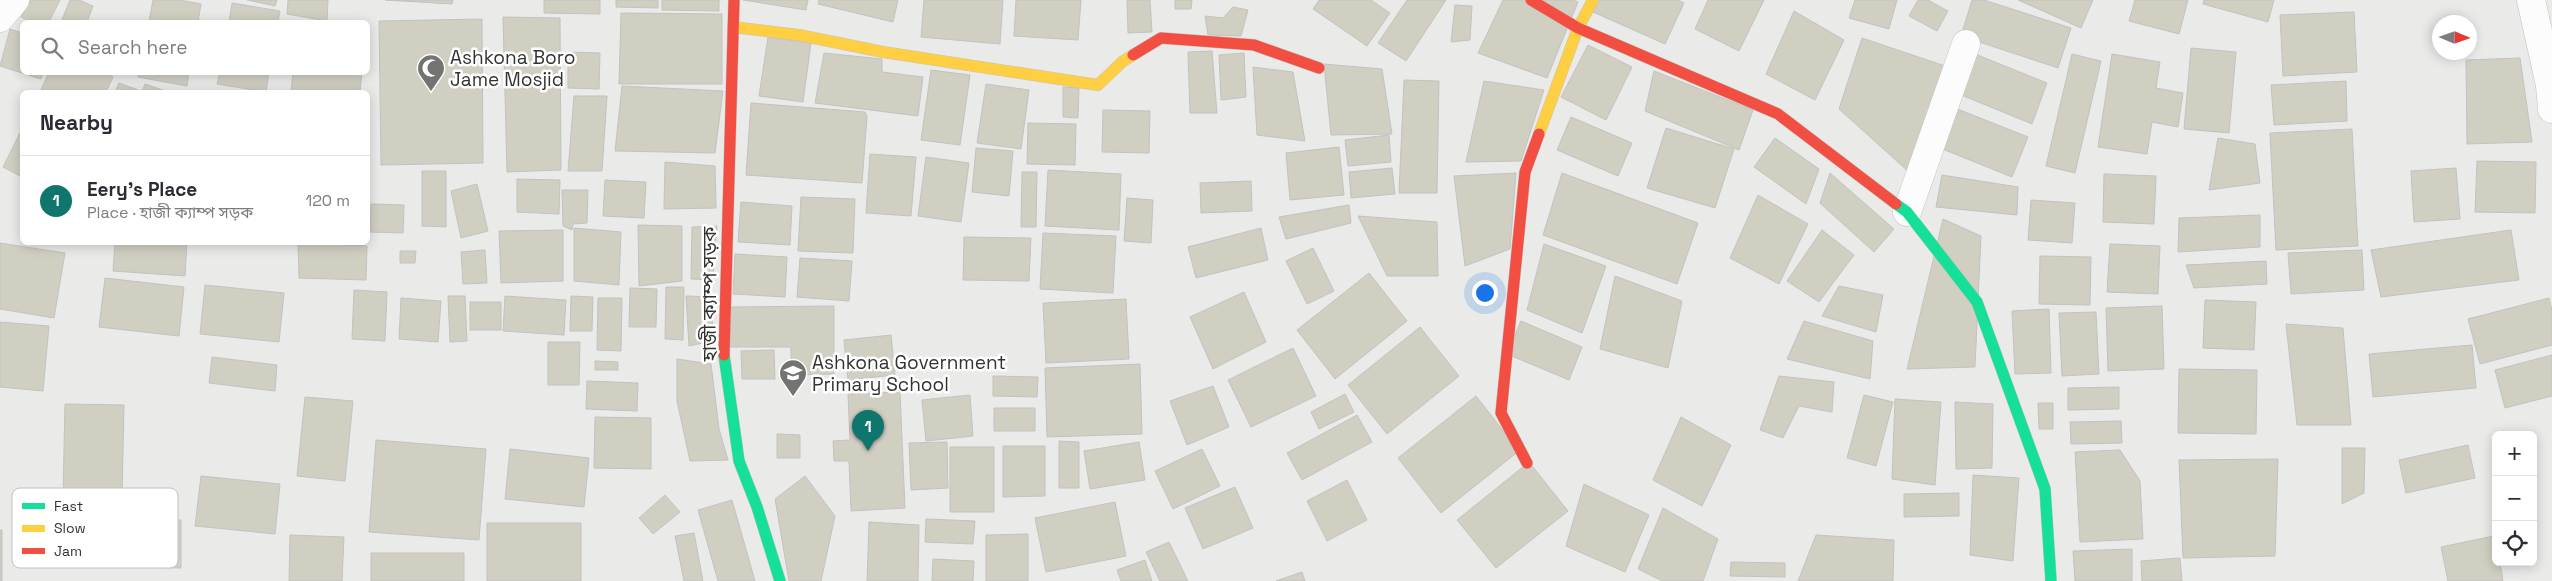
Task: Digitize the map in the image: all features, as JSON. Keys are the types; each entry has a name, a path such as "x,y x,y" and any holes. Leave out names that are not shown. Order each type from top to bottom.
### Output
{"street":[{"path":"0,18 15,0"},
{"name":"হাজী ক্যাম্প সড়ক","path":"734,0 723,347 739,461 757,507 780,581"},
{"path":"1531,0 1578,28 1778,114 1906,212 1977,302 2045,489 2051,581"},
{"path":"1527,463 1501,413 1525,172 1578,28 1593,0"},
{"path":"2531,0 2550,85 2552,109"},
{"path":"733,26 799,35 883,52 1098,85 1122,62 1161,38 1254,45 1319,68"},
{"path":"1906,212 1966,44"}],"building":[{"path":"31,0 60,0 50,20 27,20 21,17"},
{"path":"70,0 79,0 93,6 88,20 62,20"},
{"path":"153,0 179,0 201,4 198,20 149,20"},
{"path":"247,0 277,0 275,6"},
{"path":"288,0 328,0 327,20 287,14"},
{"path":"385,0 453,0 452,4"},
{"path":"544,0 600,0 600,14 544,13"},
{"path":"616,0 658,0 658,8 616,7"},
{"path":"662,0 719,0 719,11 662,10"},
{"path":"743,0 808,0 806,10"},
{"path":"819,0 898,0 893,22 818,4"},
{"path":"924,0 1003,0 1000,44 921,37"},
{"path":"1016,0 1081,0 1078,40 1014,36"},
{"path":"1127,0 1150,0 1152,32 1128,33"},
{"path":"1175,0 1192,0 1191,9 1175,9"},
{"path":"1319,0 1371,0 1390,13 1367,46 1313,9"},
{"path":"1407,0 1446,0 1406,61 1378,43"},
{"path":"1503,0 1573,0 1578,2 1547,78 1478,53"},
{"path":"1599,0 1678,0 1684,3 1665,44 1593,12"},
{"path":"1708,0 1764,0 1739,51 1695,29"},
{"path":"1855,0 1897,0 1889,29 1849,18"},
{"path":"1918,0 1928,0 1948,11 1937,31 1909,16"},
{"path":"1972,0 1984,0 2071,28 2058,68 1961,36"},
{"path":"2018,0 2093,0 2081,28"},
{"path":"2135,0 2188,0 2179,34 2129,21"},
{"path":"2204,0 2274,0 2268,22 2203,4"},
{"path":"232,3 280,11 278,20 229,20"},
{"path":"1455,5 1472,6 1470,40 1451,42"},
{"path":"1233,7 1248,10 1241,36 1208,35 1205,16 1223,18"},
{"path":"1794,11 1844,40 1815,100 1766,74"},
{"path":"2354,12 2357,72 2283,76 2280,15"},
{"path":"621,13 722,14 722,84 619,84"},
{"path":"503,17 560,18 561,170 507,172"},
{"name":"Ashkona Boro Jame Mosjid","path":"482,19 483,163 381,165 379,21"},
{"path":"10,29 20,32 20,72 0,66"},
{"path":"768,37 811,43 803,102 759,96"},
{"path":"1862,38 1945,66 1910,173 1839,109"},
{"path":"1588,45 1632,67 1606,120 1561,97"},
{"path":"2191,48 2236,52 2229,133 2184,129"},
{"path":"1212,51 1217,113 1190,113 1188,52"},
{"path":"568,52 600,53 599,89 568,88"},
{"path":"824,53 882,59 882,72 923,77 918,116 815,103"},
{"path":"1244,53 1246,97 1221,100 1219,55"},
{"path":"1975,54 2047,83 2032,124 1959,94"},
{"path":"2072,54 2101,61 2075,173 2046,166"},
{"path":"2112,54 2160,62 2156,88 2183,93 2178,127 2152,122 2147,154 2098,147"},
{"path":"2520,58 2532,142 2467,144 2466,60"},
{"path":"1324,64 1382,69 1392,134 1331,135"},
{"path":"1253,67 1293,72 1305,141 1257,135"},
{"path":"931,70 970,75 960,145 921,140"},
{"path":"1654,71 1753,110 1739,150 1645,111"},
{"path":"28,75 42,75 41,79"},
{"path":"48,75 109,75 113,77 107,90 41,90"},
{"path":"138,75 189,75 187,86 138,77"},
{"path":"219,75 269,75 266,90 254,90 217,84"},
{"path":"293,75 362,75 360,90 291,90"},
{"path":"1404,80 1439,81 1437,193 1399,193"},
{"path":"1484,81 1544,90 1521,161 1466,162"},
{"path":"2346,81 2347,121 2274,125 2271,85"},
{"path":"119,83 138,90 116,90"},
{"path":"145,84 162,90 143,90"},
{"path":"986,84 1029,90 1021,149 977,143"},
{"path":"622,86 723,91 715,153 615,151"},
{"path":"1063,87 1079,88 1078,118 1063,117"},
{"path":"574,96 607,96 602,171 568,171"},
{"path":"751,103 865,112 867,116 862,183 746,175"},
{"path":"1955,108 2028,137 2012,177 1940,148"},
{"path":"1103,110 1150,111 1149,153 1102,152"},
{"path":"1571,117 1632,143 1618,176 1557,150"},
{"path":"1028,123 1076,124 1075,165 1027,164"},
{"path":"1666,128 1734,149 1715,208 1647,188"},
{"path":"2352,129 2358,246 2276,250 2270,133"},
{"path":"20,133 20,176 3,167"},
{"path":"1389,135 1391,162 1348,166 1345,140"},
{"path":"1775,138 1819,169 1806,204 1754,167"},
{"path":"2218,138 2255,144 2260,183 2209,190"},
{"path":"1339,147 1344,195 1290,200 1286,153"},
{"path":"976,148 1013,151 1009,196 972,192"},
{"path":"870,154 916,157 911,216 866,213"},
{"path":"926,157 969,163 961,222 918,216"},
{"path":"2477,161 2536,162 2535,213 2475,212"},
{"path":"665,162 715,166 716,208 664,209"},
{"path":"1392,168 1395,194 1351,198 1349,172"},
{"path":"2456,168 2460,219 2414,222 2411,171"},
{"path":"1048,170 1121,174 1119,230 1045,226"},
{"path":"422,171 446,171 446,227 422,226"},
{"path":"1022,172 1037,172 1036,227 1021,227"},
{"path":"1516,173 1510,249 1465,266 1454,176"},
{"path":"1562,173 1698,223 1677,284 1543,235"},
{"path":"1830,173 1894,229 1874,252 1820,203"},
{"path":"2104,174 2156,176 2154,224 2103,222"},
{"path":"1942,175 2018,187 2017,215 1936,207"},
{"path":"517,179 560,180 559,214 517,212"},
{"path":"605,180 646,182 644,218 603,216"},
{"path":"1251,181 1252,211 1201,213 1200,183"},
{"path":"477,184 488,231 461,238 451,191"},
{"path":"562,190 588,190 587,223 573,224 572,230 563,226"},
{"path":"1758,195 1808,224 1779,284 1730,258"},
{"path":"801,197 855,199 853,253 798,251"},
{"path":"1127,198 1153,200 1151,243 1124,241"},
{"path":"2031,200 2075,203 2072,243 2028,240"},
{"path":"741,202 792,206 790,245 738,242"},
{"path":"371,204 404,205 403,233 370,232"},
{"path":"1349,205 1351,223 1286,239 1279,217"},
{"path":"2260,215 2260,247 2178,252 2179,218"},
{"path":"1358,216 1437,222 1438,276 1387,276"},
{"path":"1943,219 1981,236 1975,367 1907,369"},
{"path":"638,225 682,226 682,281 639,286"},
{"path":"717,226 713,280 691,279 692,227"},
{"path":"574,228 621,232 619,285 574,281"},
{"path":"1261,228 1268,260 1196,278 1188,247"},
{"path":"563,230 563,281 501,283 499,231"},
{"path":"1822,230 1854,255 1819,302 1787,281"},
{"path":"2511,230 2519,280 2381,297 2371,250"},
{"path":"1043,233 1116,236 1113,293 1040,289"},
{"path":"964,237 1031,238 1029,281 963,280"},
{"path":"0,243 65,253 54,318 0,309"},
{"path":"1544,244 1606,266 1582,333 1527,310"},
{"path":"2110,244 2160,246 2158,294 2107,292"},
{"path":"115,245 187,245 185,276 113,271"},
{"path":"298,245 367,246 366,280 299,278"},
{"path":"1313,248 1334,291 1307,304 1286,261"},
{"path":"485,250 487,283 463,284 461,252"},
{"path":"2362,250 2364,290 2291,294 2288,253"},
{"path":"400,251 416,251 415,263 400,263"},
{"path":"735,254 787,257 785,297 733,294"},
{"path":"2040,256 2091,257 2090,305 2039,304"},
{"path":"800,258 852,261 849,301 797,297"},
{"path":"2266,261 2267,284 2194,288 2186,265"},
{"path":"1369,273 1407,321 1335,379 1297,330"},
{"path":"1615,276 1682,301 1668,368 1600,349"},
{"path":"105,278 184,287 179,336 99,327"},
{"path":"205,285 284,293 279,342 200,334"},
{"path":"1839,286 1883,295 1876,332 1822,316"},
{"path":"666,287 684,287 683,340 665,339"},
{"path":"630,288 657,289 656,327 629,327"},
{"path":"354,290 387,292 385,341 352,339"},
{"path":"1244,292 1266,342 1213,369 1190,317"},
{"path":"448,296 465,296 467,341 450,342"},
{"path":"505,296 566,300 564,335 503,331"},
{"path":"571,296 593,297 592,331 570,331"},
{"path":"686,296 713,297 712,341 689,346"},
{"path":"401,298 441,301 438,342 399,339"},
{"path":"598,298 622,298 621,351 597,350"},
{"path":"2549,298 2552,311 2552,345 2480,364 2468,319"},
{"path":"1126,299 1129,359 1046,363 1043,303"},
{"path":"2205,300 2256,302 2254,350 2203,348"},
{"path":"470,302 501,302 501,330 470,330"},
{"path":"834,306 834,374 791,375 791,347 730,347 730,307"},
{"path":"2162,306 2164,369 2108,371 2106,308"},
{"path":"2049,309 2051,373 2015,374 2012,311"},
{"path":"2096,312 2099,374 2062,376 2059,313"},
{"path":"1521,321 1582,347 1569,380 1507,354"},
{"path":"1804,321 1873,341 1870,379 1787,359"},
{"path":"0,322 49,326 43,391 0,387"},
{"path":"2286,324 2343,328 2351,425 2297,425"},
{"path":"1420,327 1459,376 1387,434 1348,385"},
{"path":"891,335 895,375 848,380 844,340"},
{"path":"548,342 580,342 579,385 548,385"},
{"path":"2472,345 2476,388 2373,397 2369,354"},
{"path":"1293,348 1316,396 1251,427 1228,380"},
{"path":"774,350 775,379 742,379 741,351"},
{"path":"2552,355 2552,396 2505,408 2495,370"},
{"path":"212,357 277,365 275,391 209,383"},
{"path":"677,359 711,364 719,429 728,460 690,461 677,401"},
{"path":"595,361 618,362 618,370 595,370"},
{"path":"1140,364 1142,434 1047,437 1045,368"},
{"path":"2179,369 2257,370 2256,434 2178,433"},
{"path":"993,376 1038,377 1037,397 993,396"},
{"path":"1779,376 1834,382 1832,412 1799,406 1783,438 1760,430"},
{"path":"587,381 638,383 637,411 586,409"},
{"path":"1213,386 1229,427 1187,445 1170,401"},
{"path":"2119,387 2119,409 2068,410 2068,388"},
{"path":"900,392 905,508 851,511 849,461 834,461 833,441 850,440 848,394"},
{"path":"1345,394 1354,412 1319,429 1311,412"},
{"path":"970,395 973,436 926,441 922,400"},
{"path":"1864,395 1893,402 1876,466 1847,458"},
{"path":"1476,396 1519,451 1441,513 1398,458"},
{"path":"305,397 353,401 345,481 297,476"},
{"path":"1895,399 1941,402 1935,485 1892,479"},
{"path":"1955,402 1993,404 1992,468 1956,469"},
{"path":"2038,403 2053,403 2053,429 2039,429"},
{"path":"65,404 124,405 122,488 63,488"},
{"path":"994,408 1035,408 1035,431 994,431"},
{"path":"1357,415 1372,442 1302,480 1287,453"},
{"path":"595,417 651,418 651,469 594,468"},
{"path":"1681,417 1731,445 1702,506 1653,480"},
{"path":"2121,421 2122,443 2071,444 2070,422"},
{"path":"777,434 800,435 800,458 777,458"},
{"path":"376,440 486,449 479,540 369,532"},
{"path":"1059,441 1079,442 1079,488 1059,488"},
{"path":"947,442 948,488 911,490 909,443"},
{"path":"1139,442 1145,480 1090,489 1084,451"},
{"path":"2468,445 2475,478 2406,493 2399,460"},
{"path":"1003,446 1045,446 1045,496 1003,497"},
{"path":"950,447 994,447 994,512 950,512"},
{"path":"2342,448 2365,448 2364,493 2342,504"},
{"path":"510,449 589,458 584,507 505,499"},
{"path":"1202,449 1220,486 1173,509 1155,471"},
{"path":"2120,450 2140,481 2143,539 2080,542 2075,452"},
{"path":"2278,459 2275,556 2183,558 2179,460"},
{"path":"1529,462 1568,511 1496,568 1457,520"},
{"path":"1973,475 2019,478 2013,561 1970,555"},
{"path":"201,476 280,484 275,534 195,526"},
{"path":"805,476 835,516 821,581 789,581 775,499"},
{"path":"1347,480 1367,520 1327,541 1307,501"},
{"path":"1584,484 1649,515 1625,572 1566,546"},
{"path":"1235,487 1253,528 1203,549 1185,508"},
{"path":"1959,493 1959,516 1904,517 1904,494"},
{"path":"665,495 680,512 653,534 639,518"},
{"path":"732,500 755,581 718,581 698,510"},
{"path":"1115,502 1126,556 1046,572 1035,518"},
{"path":"1663,508 1718,539 1703,581 1662,581 1638,569"},
{"path":"926,519 975,521 973,544 925,542"},
{"path":"178,520 181,520 181,568 178,568"},
{"path":"869,522 919,525 918,581 867,581"},
{"path":"487,523 581,523 581,581 487,581"},
{"path":"0,530 2,530 2,581 0,581"},
{"path":"694,533 703,581 684,581 675,536"},
{"path":"1028,534 1028,581 986,581 986,535"},
{"path":"290,535 344,537 342,581 289,581"},
{"path":"1816,535 1894,540 1893,581 1798,581"},
{"path":"2492,536 2492,566 2501,566 2503,581 2448,581 2441,547"},
{"path":"1169,542 1188,581 1160,581 1146,552"},
{"path":"2132,549 2132,581 2075,581 2073,551"},
{"path":"371,553 464,553 464,581 371,581"},
{"path":"2180,558 2182,581 2142,581 2141,561"},
{"path":"933,559 974,561 973,581 932,581"},
{"path":"1145,560 1152,581 1121,581 1117,570"},
{"path":"1731,562 1785,563 1785,577 1730,576"},
{"path":"1302,572 1305,581 1276,581"}],"traffic: fast":[{"path":"1896,204 1907,212 1977,302 2045,489 2051,581"},
{"path":"724,355 739,461 757,507 780,581"}],"traffic: slow":[{"path":"1539,134 1578,28 1593,0"},
{"path":"733,27 799,35 883,52 1098,85 1122,62 1133,55"}],"traffic: jam":[{"path":"724,355 734,0"},
{"path":"1531,0 1578,28 1778,114 1896,204"},
{"path":"1133,55 1161,38 1254,45 1319,68"},
{"path":"1527,463 1501,413 1525,172 1539,134"}],"place":[{"name":"Ashkona Boro Jame Mosjid","path":"431,92"},
{"name":"Ashkona Government Primary School","path":"793,397"},
{"name":"Eery's Place","path":"868,451"}]}
